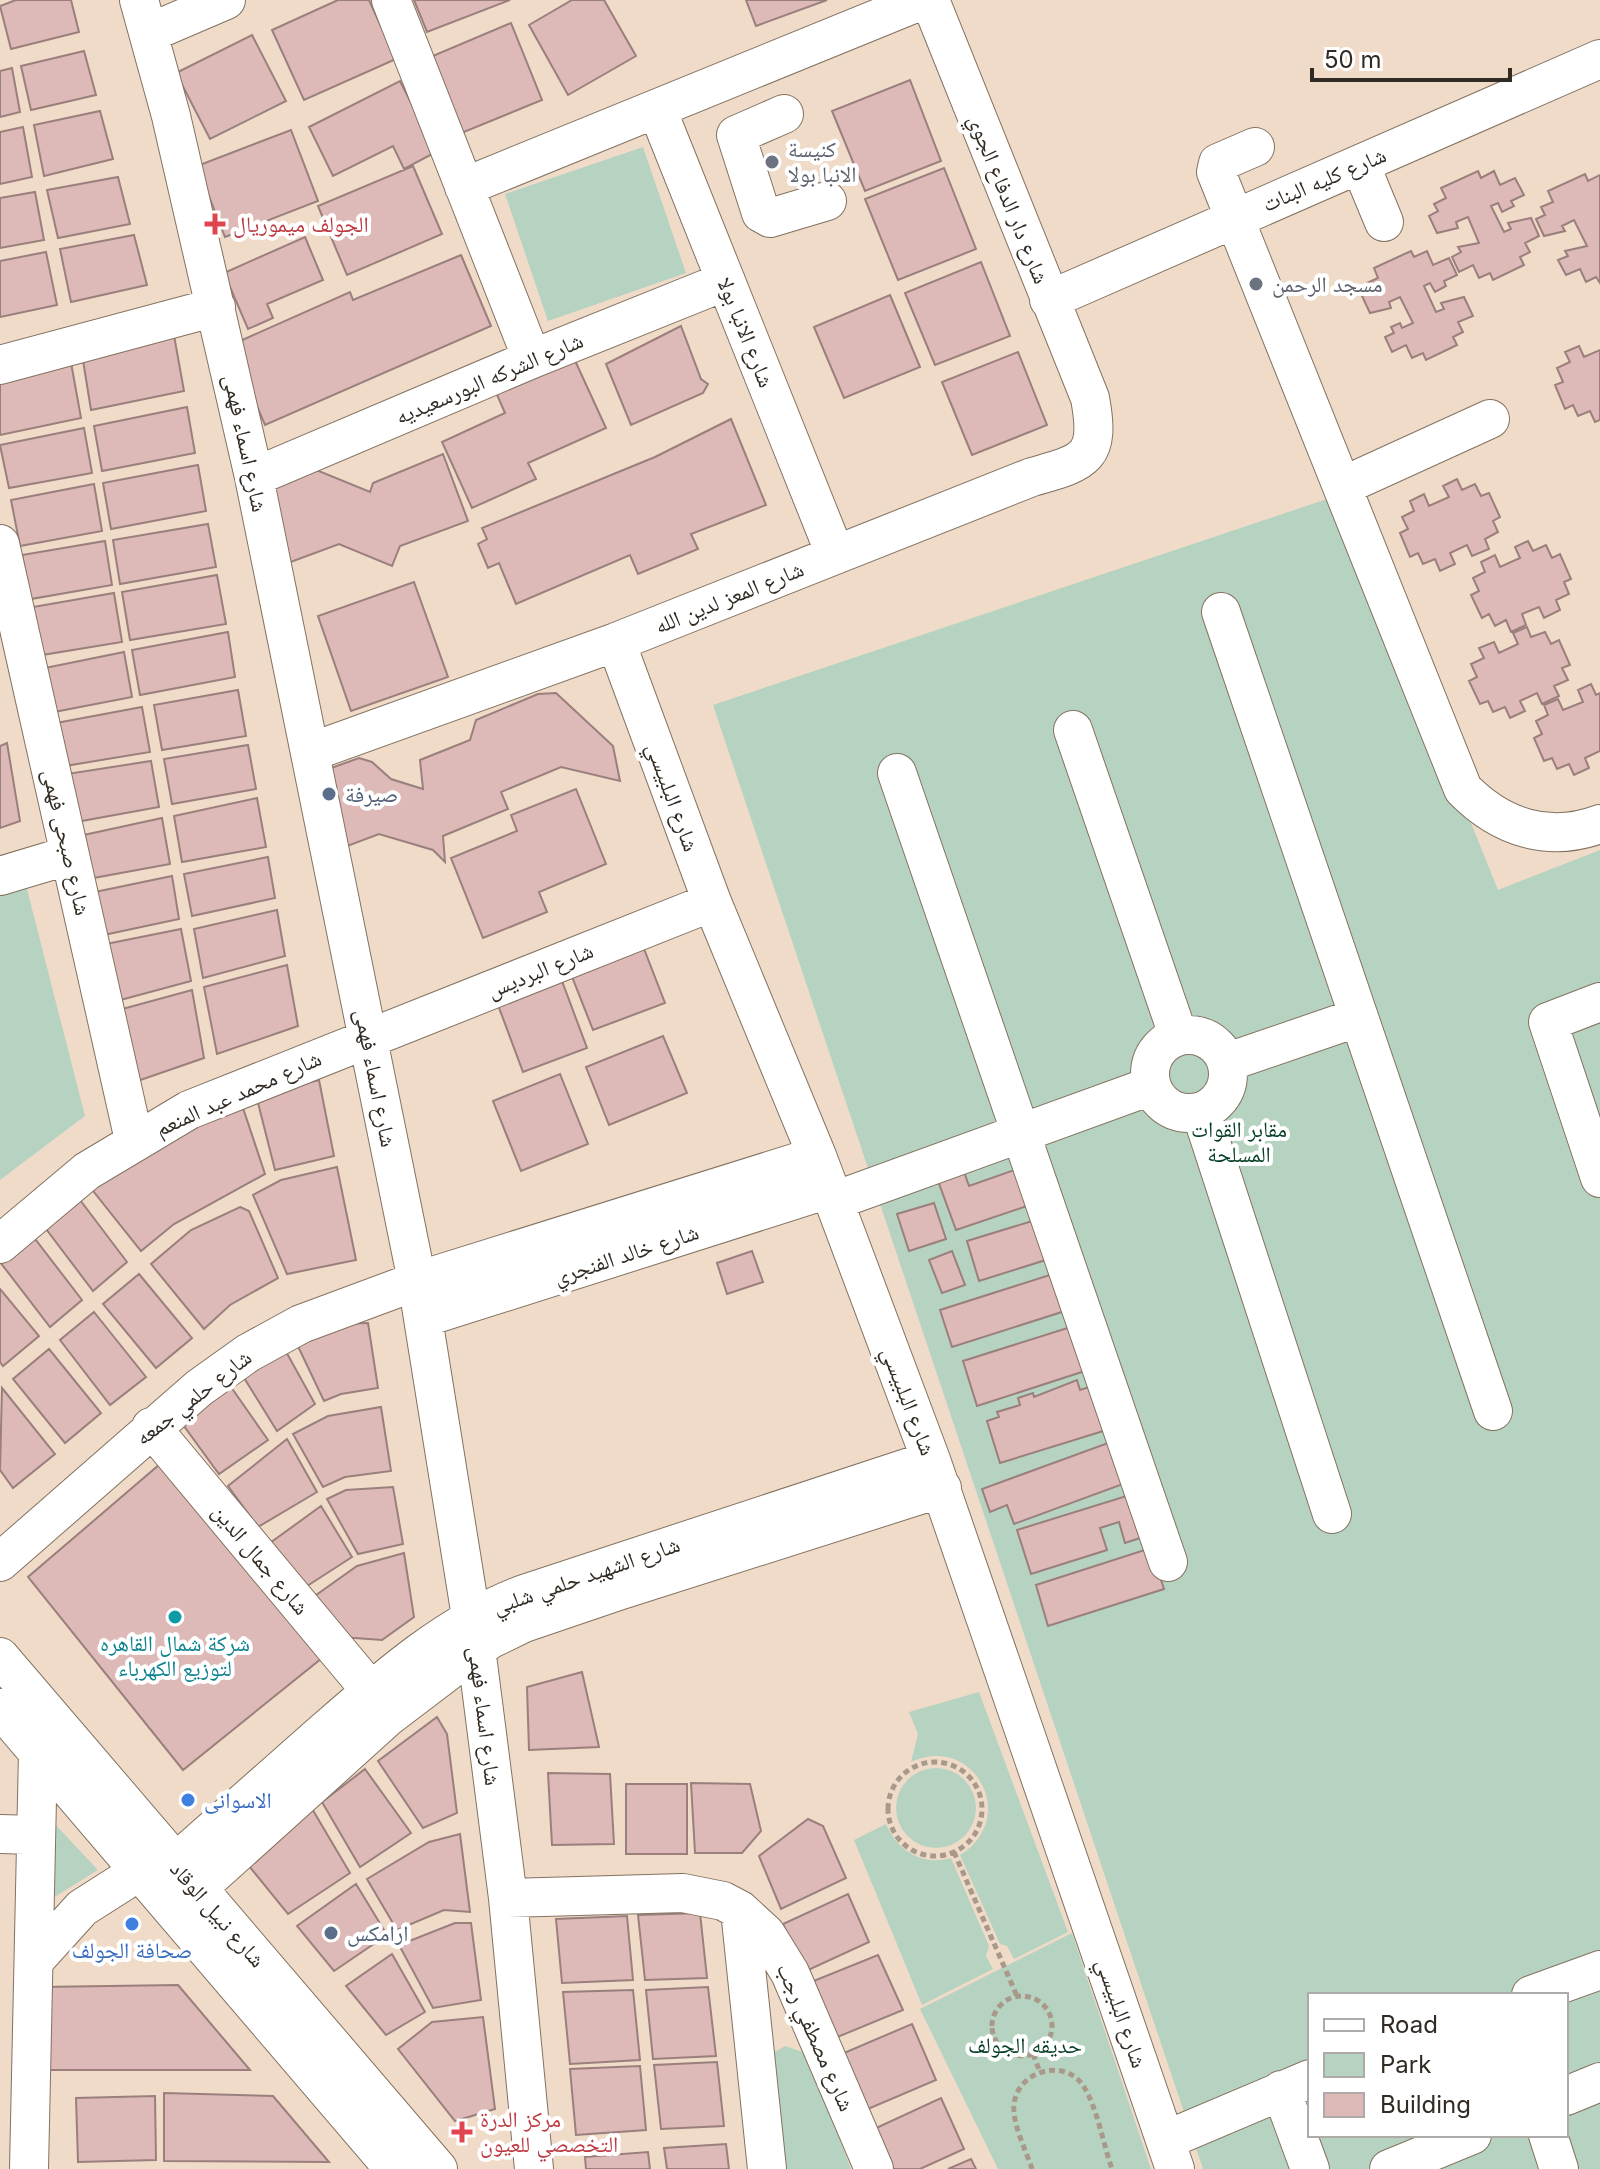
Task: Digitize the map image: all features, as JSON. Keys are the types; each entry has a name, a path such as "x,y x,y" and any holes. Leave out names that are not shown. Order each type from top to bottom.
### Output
{"street":[{"path":"144,16 226,0"},
{"path":"391,0 532,359"},
{"path":"464,187 923,0"},
{"name":"شارع دار الدفاع الجوي","path":"930,0 1090,398"},
{"name":"شارع اسماء فهمى","path":"144,16 216,307 254,477 417,1281 474,1632 508,1898 534,2169"},
{"name":"شارع كليه البنات","path":"1049,300 1600,59"},
{"name":"شارع الانبا بولا","path":"657,109 835,554"},
{"path":"784,114 737,132 761,213 767,217 827,201"},
{"path":"1255,147 1215,167 1463,789 1488,812 1518,827 1562,833 1600,824"},
{"path":"1360,164 1384,222"},
{"path":"692,198 749,178"},
{"name":"شارع الشركه البورسعيديه","path":"254,477 726,281"},
{"path":"0,365 216,307"},
{"name":"شارع المعز لدين الله","path":"311,752 616,642 1032,477 1065,468 1087,455 1097,432 1090,398"},
{"path":"1343,486 1490,419"},
{"name":"شارع صبحى فهمى","path":"0,544 6,610 70,855 134,1140"},
{"path":"1221,612 1493,1411"},
{"name":"شارع البلبيسي","path":"616,642 712,902 826,1182 936,1474 1170,2154"},
{"path":"1073,730 1178,1035"},
{"path":"897,773 1168,1562"},
{"path":"0,876 70,855"},
{"name":"شارع البرديس","path":"368,1039 712,902"},
{"path":"1600,1002 1548,1022 1600,1178"},
{"path":"1228,1062 1359,1017"},
{"path":"1178,1035 1198,1035 1217,1045 1228,1062 1229,1083 1219,1101 1201,1112 1180,1113 1162,1103 1151,1086 1150,1065 1160,1046 1178,1035"},
{"name":"شارع محمد عبد المنعم","path":"0,1244 53,1198 134,1140 232,1091 368,1039"},
{"path":"826,1182 1018,1132 1151,1086"},
{"path":"1201,1112 1332,1514"},
{"name":"شارع خالد الفنجري","path":"417,1281 826,1182"},
{"name":"شارع خالد الفنجري","path":"423,1318 826,1182"},
{"name":"شارع حلمي جمعه","path":"0,1562 151,1427 248,1353 301,1324 417,1281"},
{"name":"شارع جمال الدين","path":"151,1427 371,1691"},
{"name":"شارع الشهيد حلمي شلبي","path":"170,1875 389,1716 474,1632 524,1594 936,1474"},
{"name":"شارع الشهيد حلمي شلبي","path":"170,1875 371,1691 474,1632"},
{"name":"شارع نبيل الوقاد","path":"0,1657 394,2169"},
{"name":"شارع نبيل الوقاد","path":"0,1708 38,1752 170,1875 438,2169"},
{"path":"29,2169 34,1961 17,1834 38,1752"},
{"path":"34,1961 82,1908 170,1875"},
{"name":"شارع مصطفي رجب","path":"508,1898 683,1893 723,1901 740,1910 766,1934 805,2002 874,2169"},
{"path":"740,1910 767,2169"},
{"path":"1537,1993 1600,1970"},
{"path":"751,2016 805,2002"},
{"path":"1568,2095 1600,2082"},
{"path":"1170,2154 1295,2084 1310,2169"},
{"path":"1389,2169 1467,2137"},
{"path":"1549,2137 1559,2169"}],"path":[{"path":"929,1762 956,1766 975,1784 981,1796 980,1823 965,1845 954,1852 941,1856 915,1851 904,1844 890,1821 888,1808 896,1782 916,1765 929,1762"},
{"path":"954,1852 1017,1996"},
{"path":"1017,1996 1036,1999 1045,2005 1053,2023 1048,2042 1033,2054 1013,2055 1004,2050 993,2033 994,2014 1008,1999 1017,1996"},
{"path":"1033,2054 1040,2072"},
{"path":"1032,2169 1017,2122 1015,2102 1023,2083 1040,2072 1070,2074 1085,2088 1112,2169"}],"green space":[{"path":"643,147 686,273 548,321 505,194"},
{"name":"مقابر القوات المسلحة","path":"1339,495 1498,890 1600,850 1600,2169 1203,2169 713,705"},
{"path":"18,854 85,1116 0,1180 0,863"},
{"path":"979,1692 1068,1932 1014,1959 1007,1946 1000,1944 960,1855 978,1839 987,1821 987,1802 982,1784 970,1769 954,1759 934,1756 911,1762 918,1734 909,1712"},
{"path":"936,1768 951,1771 964,1780 973,1793 976,1808 973,1823 964,1836 951,1845 936,1848 921,1845 908,1836 899,1823 896,1808 899,1793 908,1780 921,1771"},
{"path":"52,1821 98,1870 48,1901"},
{"path":"886,1824 897,1842 912,1854 930,1860 951,1858 989,1946 986,1956 993,1969 922,2005 854,1840"},
{"name":"حديقه الجولف","path":"1072,1933 1151,2169 998,2169 920,2009"},
{"path":"785,2046 806,2053 851,2169 772,2169 773,2053"}],"building":[{"path":"16,0 71,0 79,32 11,49 0,6"},
{"path":"338,0 369,0 396,59 304,100 272,30"},
{"path":"414,0 510,0 427,32"},
{"path":"572,0 604,0 636,56 568,95 529,25"},
{"path":"746,0 827,0 756,26"},
{"path":"511,23 542,100 459,134 428,58"},
{"path":"252,35 286,101 210,139 176,73"},
{"path":"84,51 96,95 31,110 21,66"},
{"path":"12,68 20,112 0,117 0,71"},
{"path":"910,80 941,161 865,191 832,111"},
{"path":"400,81 436,152 404,169 393,146 333,176 309,127"},
{"path":"100,111 113,159 44,176 34,125"},
{"path":"23,127 32,177 0,184 0,132"},
{"path":"291,130 318,201 225,237 197,166"},
{"path":"413,166 442,234 347,275 318,206"},
{"path":"944,168 976,249 898,280 865,199"},
{"path":"1478,171 1481,178 1494,171 1500,185 1515,178 1524,195 1511,201 1514,206 1502,212 1498,203 1491,206 1504,232 1511,229 1508,223 1531,218 1539,236 1525,243 1530,252 1520,257 1524,265 1493,280 1490,273 1479,278 1473,265 1459,272 1452,257 1461,252 1458,247 1479,243 1468,217 1456,222 1458,228 1437,233 1429,216 1438,211 1434,204 1446,198 1441,188"},
{"path":"1585,174 1588,181 1600,175 1600,283 1596,277 1586,282 1580,269 1566,275 1558,260 1568,256 1565,251 1587,246 1574,220 1562,226 1565,231 1544,236 1536,219 1545,215 1541,207 1553,202 1548,191"},
{"path":"118,177 130,224 58,238 47,190"},
{"path":"35,192 44,240 0,248 0,198"},
{"path":"134,235 147,285 71,302 60,249"},
{"path":"305,237 323,280 267,304 273,318 248,329 224,273"},
{"path":"1411,251 1414,257 1427,251 1433,265 1449,258 1457,275 1444,281 1446,286 1435,292 1430,283 1424,286 1436,312 1444,309 1441,303 1464,297 1473,316 1458,322 1463,332 1453,337 1457,345 1426,360 1423,353 1412,358 1406,345 1392,352 1385,337 1394,333 1391,327 1400,323 1402,328 1413,323 1400,297 1389,302 1391,308 1370,313 1362,296 1371,292 1367,283 1378,278 1374,268"},
{"path":"46,252 57,305 0,317 0,261"},
{"path":"461,255 491,326 265,425 231,345 350,292 353,300"},
{"path":"981,262 1010,336 935,365 905,293"},
{"path":"890,295 920,367 844,398 814,327"},
{"path":"681,326 701,379 708,384 703,393 631,425 606,364"},
{"path":"173,330 184,391 91,410 81,348"},
{"path":"1579,346 1584,357 1600,350 1600,420 1595,422 1590,411 1578,416 1573,405 1565,409 1555,385 1563,382 1557,368 1570,362 1565,352"},
{"path":"1018,352 1047,425 972,455 942,382"},
{"path":"572,354 606,428 528,463 536,479 472,508 442,442 505,413 495,390"},
{"path":"70,357 81,418 0,435 0,370"},
{"path":"187,407 195,453 102,471 94,426"},
{"path":"731,419 766,505 691,534 698,549 638,574 630,555 516,604 499,563 488,568 478,544 487,539 482,528 655,457"},
{"path":"84,428 92,473 9,488 0,445"},
{"path":"443,454 468,521 400,546 392,566 339,544 288,563 261,490 314,469 370,492 373,483"},
{"path":"198,465 206,511 111,529 103,483"},
{"path":"1457,479 1462,490 1475,484 1481,496 1489,493 1500,517 1493,521 1498,532 1485,539 1489,549 1472,556 1467,545 1450,553 1455,564 1440,571 1435,559 1423,564 1418,553 1410,557 1400,533 1408,529 1402,517 1414,511 1410,501 1424,494 1429,506 1449,497 1443,486"},
{"path":"94,484 102,531 20,546 11,500"},
{"path":"208,524 216,567 120,584 113,540"},
{"path":"105,541 112,585 31,599 22,555"},
{"path":"1528,541 1533,551 1546,545 1552,558 1560,554 1571,579 1564,582 1569,594 1556,600 1560,610 1544,618 1539,607 1522,614 1526,625 1511,632 1506,620 1495,626 1489,614 1482,618 1471,595 1479,591 1473,578 1485,572 1481,562 1495,555 1500,567 1520,558 1515,547"},
{"path":"217,575 226,624 130,640 122,592"},
{"path":"414,582 448,677 351,711 318,616"},
{"path":"114,593 122,642 42,655 33,607"},
{"path":"1527,627 1531,637 1545,632 1551,644 1559,640 1570,665 1562,668 1568,680 1554,686 1559,696 1542,704 1537,693 1520,701 1525,711 1510,718 1505,707 1493,712 1488,701 1480,704 1469,681 1477,677 1471,664 1484,658 1479,648 1494,642 1499,653 1518,644 1513,633"},
{"path":"228,632 235,677 140,695 132,650"},
{"path":"124,652 132,697 54,712 45,668"},
{"path":"1591,684 1596,695 1600,693 1600,751 1585,758 1589,768 1574,775 1569,764 1557,769 1552,758 1544,761 1534,738 1542,734 1536,721 1548,715 1544,705 1558,699 1563,710 1583,702 1578,690"},
{"path":"238,690 246,736 162,750 154,705"},
{"path":"556,693 613,746 620,781 561,767 501,792 508,809 443,836 445,862 433,850 379,834 342,848 323,771 359,758 372,762 391,779 423,789 420,760 470,740 476,720 538,694"},
{"path":"142,707 150,752 65,766 56,723"},
{"path":"7,743 20,821 0,828 0,746"},
{"path":"248,745 256,789 172,804 164,759"},
{"path":"151,761 159,807 76,822 67,774"},
{"path":"576,789 606,864 539,892 547,912 483,938 451,858 517,831 511,815"},
{"path":"257,798 266,847 182,862 174,816"},
{"path":"162,818 170,864 88,879 79,836"},
{"path":"268,857 275,898 192,916 184,874"},
{"path":"172,876 179,919 99,936 90,893"},
{"path":"277,910 285,956 203,978 194,929"},
{"path":"181,929 191,981 113,1002 101,945"},
{"path":"639,936 665,1003 593,1030 567,964"},
{"path":"287,965 298,1026 217,1054 204,987"},
{"path":"562,981 587,1048 523,1072 498,1005"},
{"path":"192,990 204,1058 129,1084 115,1011"},
{"path":"663,1036 687,1093 609,1125 586,1067"},
{"path":"560,1074 588,1144 521,1171 493,1101"},
{"path":"319,1080 334,1156 275,1170 256,1095"},
{"path":"242,1105 265,1174 174,1224 141,1251 86,1182 164,1130"},
{"path":"337,1167 356,1260 287,1274 253,1195 281,1180"},
{"path":"1020,1168 1033,1204 956,1230 937,1178 963,1169 969,1186"},
{"path":"74,1192 127,1262 93,1291 40,1221"},
{"path":"934,1203 946,1239 909,1251 897,1214"},
{"path":"240,1207 249,1211 278,1278 230,1305 204,1329 151,1264 191,1230"},
{"path":"1039,1219 1052,1258 979,1281 967,1241"},
{"path":"29,1231 82,1300 50,1327 0,1262"},
{"path":"752,1251 763,1282 727,1294 717,1263"},
{"path":"952,1251 965,1285 942,1293 929,1260"},
{"path":"139,1274 192,1338 156,1368 103,1304"},
{"path":"1053,1274 1065,1311 952,1347 940,1310"},
{"path":"0,1289 39,1336 3,1366 0,1362"},
{"path":"94,1312 146,1377 110,1405 60,1340"},
{"path":"368,1323 378,1388 341,1394 324,1401 295,1340 340,1324"},
{"path":"1077,1325 1091,1369 977,1406 963,1361"},
{"path":"284,1348 315,1404 277,1431 241,1373"},
{"path":"49,1349 101,1413 65,1443 13,1379"},
{"path":"1077,1380 1080,1390 1099,1384 1113,1428 1000,1463 987,1421 999,1417 997,1412 1020,1405 1018,1398 1033,1393 1034,1397"},
{"path":"231,1387 268,1440 219,1474 181,1422"},
{"path":"2,1388 55,1454 13,1488 0,1470"},
{"path":"381,1407 391,1471 345,1477 323,1487 293,1434 328,1416"},
{"path":"287,1439 317,1492 258,1527 228,1486"},
{"path":"1119,1439 1134,1480 1014,1524 1007,1505 990,1512 982,1489"},
{"name":"شركة شمال القاهره لتوزيع الكهرباء","path":"160,1464 322,1658 183,1770 28,1577"},
{"path":"393,1487 403,1544 358,1554 327,1499 346,1490"},
{"path":"1133,1494 1146,1536 1125,1543 1119,1522 1100,1528 1107,1550 1031,1574 1017,1530"},
{"path":"321,1506 352,1557 304,1588 270,1543"},
{"path":"1151,1548 1164,1589 1048,1626 1036,1585"},
{"path":"404,1553 414,1617 382,1640 341,1637 312,1598 357,1566"},
{"path":"582,1672 599,1747 529,1750 527,1687"},
{"path":"437,1717 447,1734 457,1813 423,1828 378,1761"},
{"path":"365,1769 411,1833 360,1867 322,1802"},
{"path":"548,1773 610,1774 614,1844 552,1845"},
{"path":"691,1783 750,1784 761,1831 742,1853 695,1853"},
{"path":"626,1784 687,1784 687,1854 626,1854"},
{"path":"311,1807 350,1873 288,1914 245,1861"},
{"path":"808,1819 823,1826 846,1878 781,1909 759,1856"},
{"path":"460,1834 470,1912 444,1910 397,1930 367,1879 429,1842"},
{"path":"356,1884 387,1935 334,1971 297,1926"},
{"path":"848,1894 869,1942 804,1972 783,1924"},
{"path":"700,1913 707,1978 645,1980 638,1915"},
{"path":"627,1916 633,1980 562,1983 556,1919"},
{"path":"455,1923 471,1923 481,2000 433,2008 399,1945"},
{"path":"392,1954 425,2012 386,2035 346,1986"},
{"path":"878,1955 903,2010 835,2038 811,1982"},
{"path":"178,1985 250,2070 44,2070 40,1987"},
{"path":"708,1987 716,2056 653,2059 646,1990"},
{"path":"633,1990 640,2060 570,2064 563,1992"},
{"path":"483,2017 495,2109 455,2121 398,2049 432,2022"},
{"path":"912,2024 936,2080 868,2109 844,2053"},
{"path":"717,2062 724,2126 661,2129 654,2065"},
{"path":"640,2066 646,2130 576,2135 570,2069"},
{"path":"164,2093 273,2096 329,2162 164,2161"},
{"path":"155,2096 156,2160 78,2162 76,2098"},
{"path":"941,2098 964,2149 920,2169 891,2169 874,2129"},
{"path":"726,2144 729,2169 667,2169 664,2148"},
{"path":"648,2152 650,2169 586,2169 585,2157"},
{"path":"971,2159 976,2169 948,2169"}],"place":[{"name":"كنيسة الانبا بولا","path":"772,162"},
{"name":"الجولف ميموريال","path":"215,224"},
{"name":"مسجد الرحمن","path":"1256,284"},
{"name":"صيرفة","path":"329,794"},
{"name":"شركة شمال القاهره لتوزيع الكهرباء","path":"175,1617"},
{"name":"الاسوانى","path":"188,1800"},
{"name":"صحافة الجولف","path":"132,1924"},
{"name":"ارامكس","path":"331,1933"},
{"name":"مركز الدرة التخصصي للعيون","path":"462,2132"}]}
